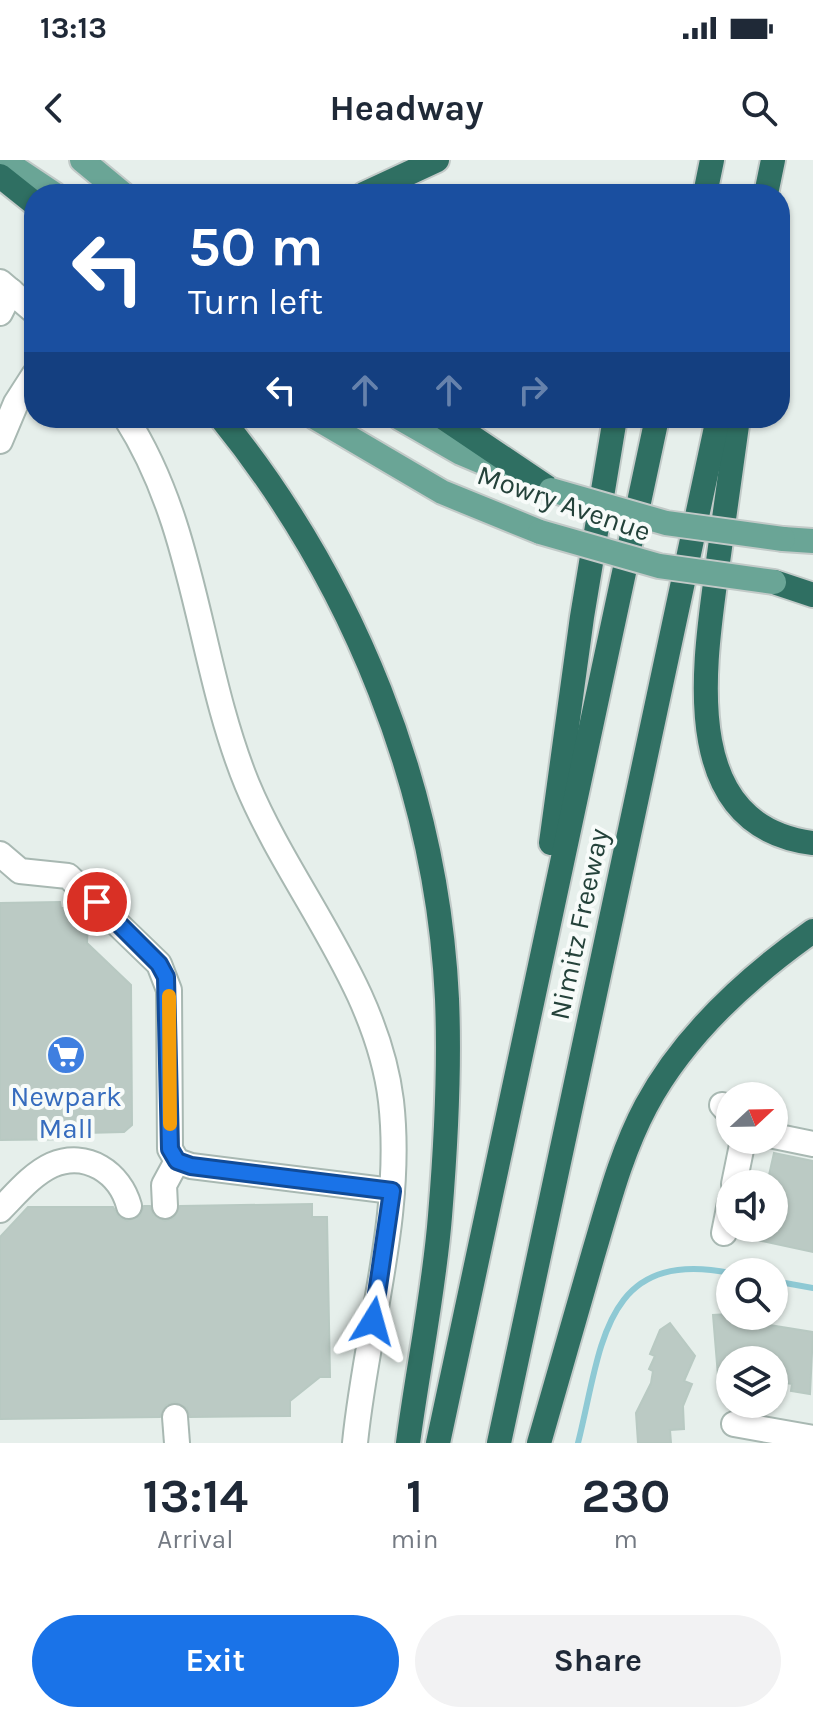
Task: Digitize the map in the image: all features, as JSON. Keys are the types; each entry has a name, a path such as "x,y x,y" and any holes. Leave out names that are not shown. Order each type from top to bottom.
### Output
{"highway":[{"path":"385,184 437,160"},
{"path":"707,184 712,160"},
{"path":"769,184 772,164"},
{"path":"0,176 24,195"},
{"path":"228,428 284,504 351,626 395,735 429,859 443,955 447,1085 439,1231 408,1443"},
{"path":"459,428 551,490"},
{"path":"525,1028 575,664 613,428"},
{"name":"Nimitz Freeway","path":"438,1443 655,428"},
{"name":"Nimitz Freeway","path":"499,1443 716,428"},
{"path":"737,428 710,626 708,732 714,761 726,788 746,814 771,831 813,843"},
{"path":"774,582 813,595"},
{"path":"539,1443 614,1184 646,1105 694,1037 775,958 813,931"}],"main road":[{"path":"3,160 39,184"},
{"path":"82,160 111,184"},
{"name":"Mowry Avenue","path":"333,428 442,492 540,532 659,566 813,585"},
{"name":"Mowry Avenue","path":"417,428 461,453 551,490 666,523 813,541"}],"street":[{"path":"0,313 6,286 24,302"},
{"path":"0,441 24,391"},
{"path":"132,428 154,468 171,508 216,694 248,785 373,1027 391,1099 392,1191 355,1443"},
{"path":"0,854 20,871 68,876 159,964 169,990 170,1149 177,1161 191,1166 392,1191"},
{"path":"788,1139 813,1144"},
{"path":"0,1210 43,1171 69,1161 104,1168 117,1180 129,1206"},
{"path":"165,1206 164,1185 177,1161"},
{"path":"175,1417 177,1443"},
{"path":"734,1424 813,1438"}],"building":[{"name":"Newpark Mall","path":"60,902 61,908 71,908 88,924 87,943 131,985 132,1125 124,1132 84,1133 81,1139 0,1140 0,903"},
{"path":"774,1154 813,1161 813,1252 767,1242 788,1242 788,1170 770,1170"},
{"path":"312,1204 312,1217 327,1217 330,1377 320,1377 290,1401 290,1416 190,1417 187,1408 175,1402 166,1405 160,1417 0,1419 0,1237 28,1207 113,1207 119,1217 127,1221 140,1216 144,1206 150,1206 153,1215 165,1221 174,1218 180,1206"},
{"path":"713,1315 716,1315 716,1330 788,1328 813,1332 810,1394 791,1391 792,1384 788,1383 788,1346 716,1346 716,1352"},
{"path":"670,1323 695,1356 684,1381 692,1384 683,1406 684,1429 670,1430 671,1443 638,1443 636,1413 651,1383 653,1371 649,1369 655,1356 650,1354 660,1330"}],"waterway":[{"path":"578,1443 603,1341 615,1313 632,1291 656,1276 688,1269 716,1272"},
{"path":"788,1284 813,1288"}],"slow traffic":[{"path":"169,996 170,1124"}],"place":[{"name":"Newpark Mall","path":"66,1055"}],"route":[{"path":"97,902 159,964 166,977 169,990 170,1149 177,1161 191,1166 392,1191 373,1321"}]}
